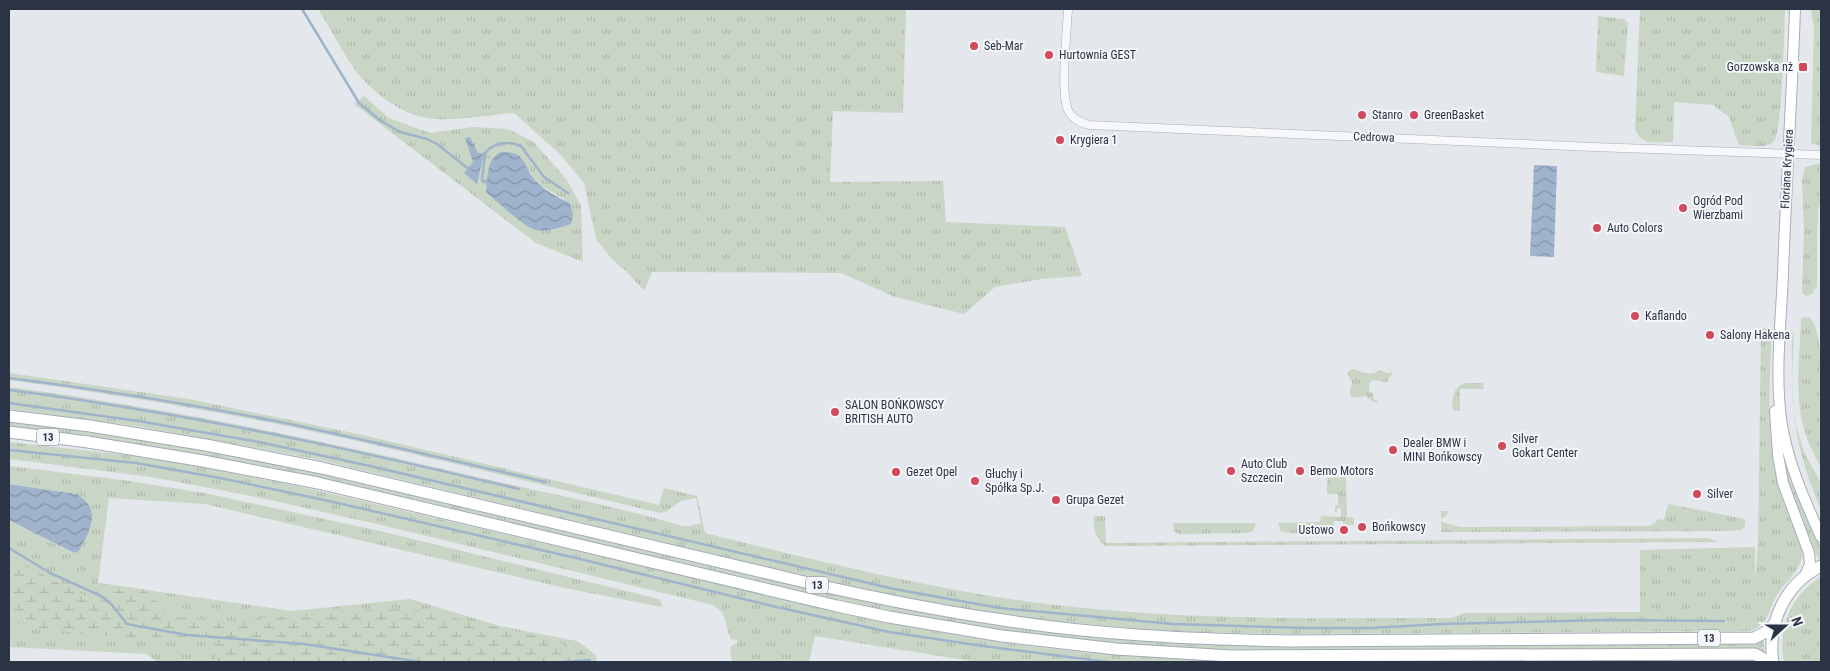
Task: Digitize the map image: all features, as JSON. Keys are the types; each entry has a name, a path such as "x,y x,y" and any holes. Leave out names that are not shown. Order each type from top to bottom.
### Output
{"main road":[{"name":"13","path":"9,416 196,444 322,468 822,586 892,601 1014,622 1118,633 1232,640 1287,641 1754,638 1764,633 1774,624"},
{"name":"13","path":"9,432 88,442 203,461 309,482 837,606 888,617 1002,636 1116,649 1231,656 1755,654 1769,662"},
{"path":"1773,662 1771,646 1774,624 1786,598 1794,586 1821,566"}],"street":[{"name":"Cedrowa","path":"1068,9 1065,78 1066,104 1073,117 1089,125 1821,154"},
{"name":"Floriana Krygiera","path":"1796,9 1787,154 1780,328 1780,393 1783,430 1789,455 1798,483 1821,537"},
{"name":"Floriana Krygiera","path":"1780,328 1775,361 1777,449 1786,494 1809,553 1810,564 1805,576"}],"green space":[{"path":"318,9 906,9 903,113 833,111 830,182 943,181 946,222 1065,227 1082,276 1042,279 995,287 964,314 895,297 841,273 652,272 644,291 611,258 596,239 584,183 560,154 514,113 459,119 437,119 404,111 373,89 356,71"},
{"path":"1640,9 1785,9 1781,101 1779,121 1773,142 1761,146 1739,145 1729,117 1713,105 1674,102 1673,142 1650,142 1641,138 1635,129"},
{"path":"1811,9 1821,9 1821,146 1811,143 1814,29"},
{"path":"1598,16 1624,19 1628,23 1624,76 1596,72"},
{"path":"364,96 389,118 430,133 473,127 508,129 534,142 567,180 581,206 583,262 536,243 354,104","holes":["521,159 538,184 570,203 561,228 537,230 486,192 487,182"]},
{"path":"1821,163 1821,197 1818,210 1817,236 1817,286 1812,294 1806,296 1802,293 1804,229 1802,180 1805,167"},
{"path":"1810,318 1816,328 1819,345 1822,389 1821,467 1807,439 1800,408 1798,370 1801,319"},
{"path":"1761,328 1772,329 1769,406 1774,464 1780,492 1798,534 1803,551 1799,565 1775,598 1767,618 1760,626 1749,631 1286,634 1192,632 1043,620 937,604 855,588 315,459 136,426 9,409 9,387 194,416 377,454 615,508 683,526 701,523 696,498 681,501 666,512 660,513 292,427 151,401 9,380 9,373 189,399 358,434 659,505 664,488 697,496 705,533 904,580 1024,601 1131,612 1238,617 1452,618 1464,613 1640,612 1640,550 1755,547 1755,580 1758,548"},
{"path":"1794,329 1792,377 1792,342"},
{"path":"1353,369 1370,374 1379,370 1387,373 1393,372 1387,382 1373,380 1369,384 1369,391 1377,402 1365,396 1354,398 1351,396 1352,382 1347,374"},
{"path":"1464,383 1483,383 1484,389 1460,389 1460,411 1453,411 1455,391"},
{"path":"9,420 134,438 235,456 353,480 781,582 1091,636 1762,640 1764,641 1764,652 1754,649 1733,648 1341,651 1191,649 1091,641 1005,631 902,614 852,603 387,493 272,468 173,450 9,426"},
{"path":"1795,423 1804,452 1821,483 1821,510 1807,473"},
{"path":"9,442 145,457 233,473 311,489 821,608 932,631 1004,643 1091,653 1239,662 977,662 815,636 809,662 732,662 730,649 732,645 737,644 737,639 733,640 730,638 723,613 713,605 257,497 151,477 9,459"},
{"path":"1785,455 1821,548 1821,558 1819,559 1803,524 1792,492 1785,465"},
{"path":"9,466 130,481 204,493 380,531 659,599 662,604 661,607 565,588 205,504 109,498 98,583 292,611 410,599 500,626 577,641 596,655 597,662 157,662 147,654 9,647 9,520 73,553 79,551 92,523 75,494 9,484"},
{"path":"1346,477 1347,517 1354,518 1354,525 1347,525 1347,533 1343,533 1346,529 1343,529 1343,521 1334,521 1334,533 1289,533 1281,531 1278,523 1320,522 1321,516 1341,517 1341,508 1337,508 1337,512 1335,512 1335,506 1338,505 1338,494 1327,494 1327,478"},
{"path":"1668,504 1745,519 1745,526 1741,530 1729,531 1441,532 1441,519 1442,522 1460,527 1648,526 1654,524 1658,519 1664,520"},
{"path":"1441,511 1448,511 1446,516 1441,519"},
{"path":"1094,516 1105,516 1106,543 1708,538 1719,542 1105,546 1095,532"},
{"path":"1173,523 1256,523 1253,531 1247,533 1180,534 1174,532"},
{"path":"9,555 93,600 98,583 143,589 172,616 226,622 331,611 412,609 530,634 588,652 592,662 213,662 218,650 210,640 109,636 9,623"},
{"path":"1821,577 1821,662 1784,662 1783,637 1789,614 1794,603 1802,593"},
{"path":"1742,660 1755,662 1519,662"}],"water":[{"path":"470,137 478,153 484,153 477,184 464,173 473,162 465,138"},
{"path":"501,152 516,154 524,161 532,176 540,185 552,194 570,203 573,215 571,224 549,230 536,230 525,225 486,192 490,164 496,155"},
{"path":"1534,165 1557,166 1554,257 1530,256"},
{"path":"9,484 76,494 84,500 92,513 92,521 79,551 74,553 9,520"}],"waterway":[{"path":"302,9 359,103 381,121 400,132 427,139 437,144 470,170"},
{"path":"485,153 502,143 512,143 521,146 544,177 568,193"},
{"path":"483,155 485,153 482,181 487,182"},
{"path":"9,378 150,398 255,417 545,482"},
{"path":"9,390 57,396 232,426 376,456 519,489"},
{"path":"9,403 138,421 259,442 370,466 894,589 1000,608 1173,624 1306,628 1371,628 1442,624 1605,620 1724,621"},
{"path":"9,450 136,463 220,478 329,501 889,632 1108,662"},
{"path":"9,548 50,573 101,596 112,605 127,624 187,635 304,644 421,662"},
{"path":"562,662 590,660"}],"place":[{"name":"Seb-Mar","path":"974,46"},
{"name":"Hurtownia GEST","path":"1049,55"},
{"name":"Gorzowska nż","path":"1803,67"},
{"name":"Stanro","path":"1362,115"},
{"name":"GreenBasket","path":"1414,115"},
{"name":"Krygiera 1","path":"1060,140"},
{"name":"Ogród Pod Wierzbami","path":"1683,208"},
{"name":"Auto Colors","path":"1597,228"},
{"name":"Kaflando","path":"1635,316"},
{"name":"Salony Hakena","path":"1710,335"},
{"name":"SALON BOŃKOWSCY BRITISH AUTO","path":"835,412"},
{"name":"Silver Gokart Center","path":"1502,446"},
{"name":"Dealer BMW i MINI Bońkowscy","path":"1393,450"},
{"name":"Auto Club Szczecin","path":"1231,471"},
{"name":"Bemo Motors","path":"1300,471"},
{"name":"Gezet Opel","path":"896,472"},
{"name":"Głuchy i Spółka Sp.J.","path":"975,481"},
{"name":"Silver","path":"1697,494"},
{"name":"Grupa Gezet","path":"1056,500"},
{"name":"Bońkowscy","path":"1362,527"},
{"name":"Ustowo","path":"1344,530"}]}
